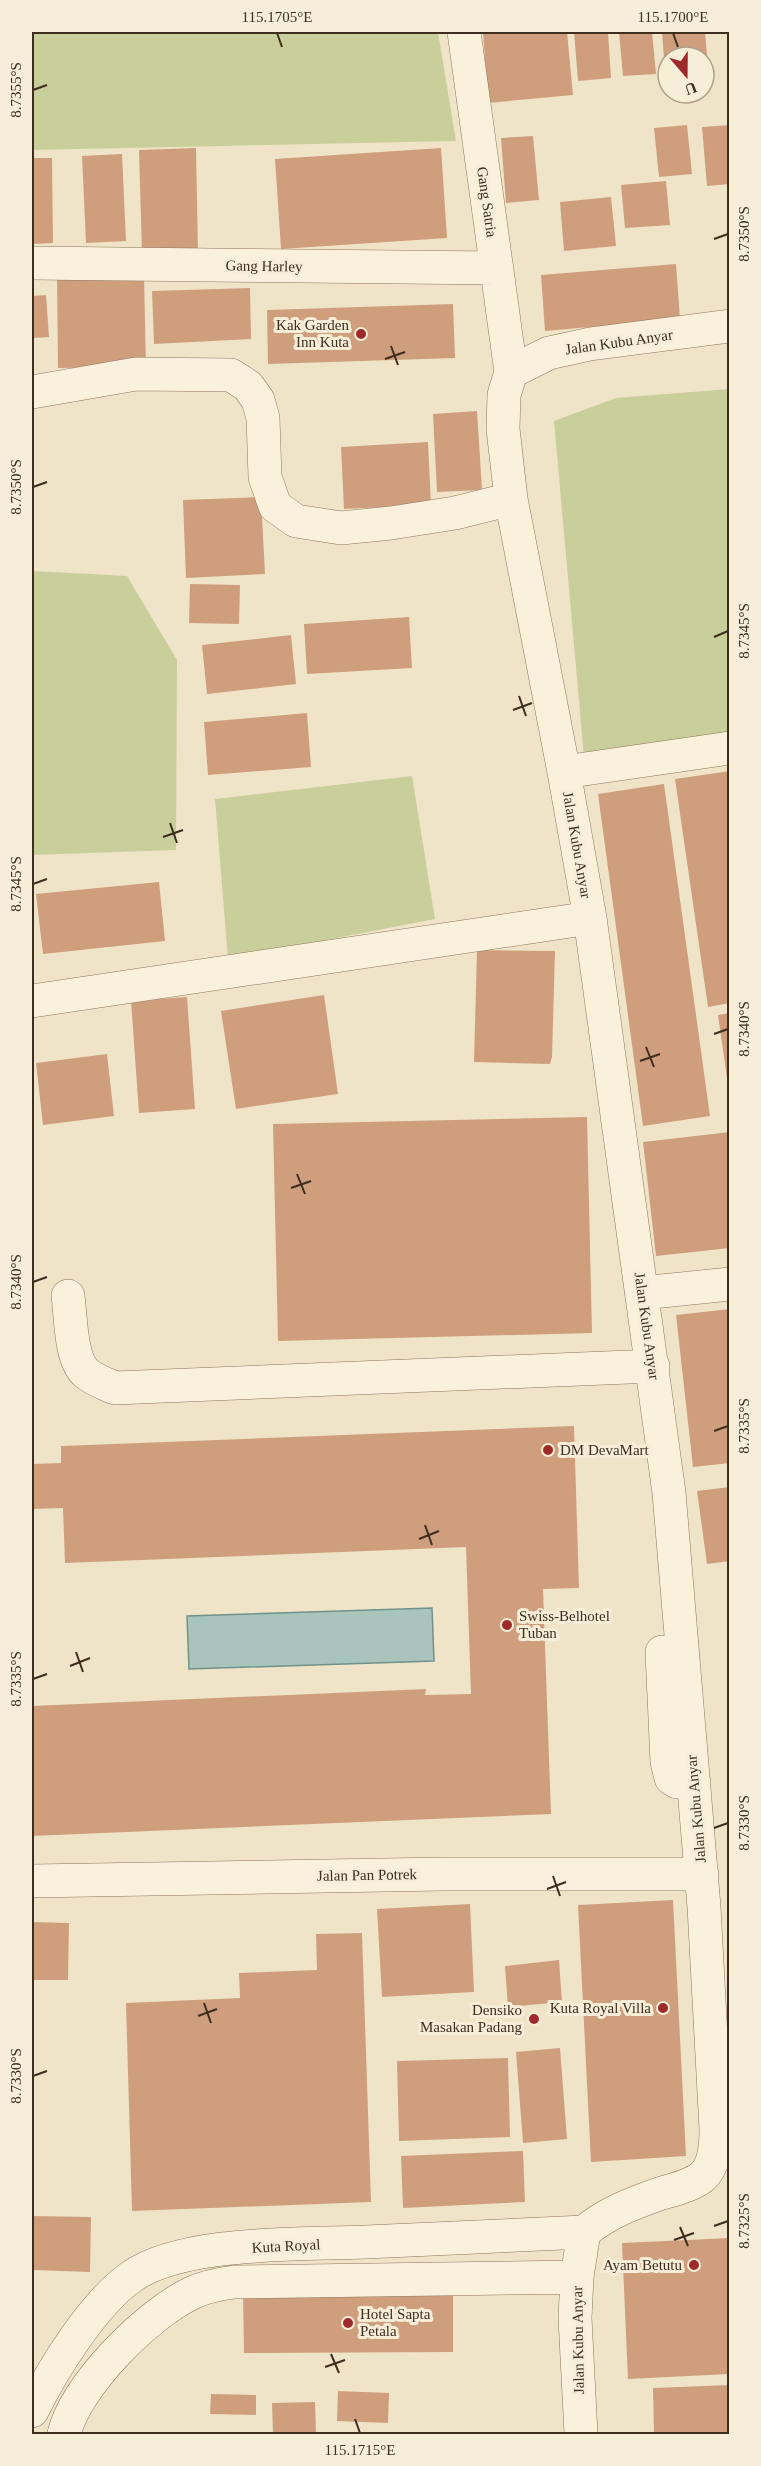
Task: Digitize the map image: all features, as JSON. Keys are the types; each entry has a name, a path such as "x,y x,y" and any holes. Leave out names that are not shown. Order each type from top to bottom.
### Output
{"street":[{"name":"Gang Satria","path":"464,32 511,372"},
{"name":"Gang Harley","path":"32,263 496,268"},
{"name":"Jalan Kubu Anyar","path":"581,2434 575,2318 577,2277 584,2232 601,2217 628,2204 716,2176 717,1907 702,1874 673,1526 653,1366 590,918 511,499 503,429 504,395 511,372 549,353 590,344 729,326"},
{"path":"32,392 136,374 231,375 248,386 258,400 263,418 265,477 275,506 296,521 341,528 391,523 455,513 511,499"},
{"path":"564,772 729,748"},
{"path":"32,1001 590,918"},
{"path":"642,1293 729,1284"},
{"path":"68,1296 75,1354 80,1364 85,1372 95,1379 115,1388 653,1366"},
{"name":"Jalan Pan Potrek","path":"32,1881 443,1874 702,1874"},
{"name":"Kuta Royal","path":"78,2402 36,2394 103,2303 131,2277 154,2264 183,2256 253,2247 584,2232"},
{"path":"64,2434 78,2402 110,2360 149,2322 178,2301 212,2285 234,2282 577,2277"}],"green space":[{"path":"32,32 438,32 456,141 32,150"},
{"path":"729,389 729,733 584,757 554,421 616,398"},
{"path":"32,571 127,576 177,660 176,850 32,855"},
{"path":"412,776 435,919 228,959 215,799"}],"water":[{"path":"432,1608 434,1661 189,1669 187,1616"}],"building":[{"path":"483,32 567,32 573,95 488,103"},
{"path":"574,32 608,32 611,78 578,81"},
{"path":"619,32 652,32 656,74 623,76"},
{"path":"662,32 705,32 706,45 663,45"},
{"path":"687,125 692,174 659,177 654,128"},
{"path":"730,125 730,184 707,186 702,127"},
{"path":"533,136 539,200 506,203 501,138"},
{"path":"196,148 198,252 142,254 139,150"},
{"path":"441,148 447,238 281,249 275,159"},
{"path":"122,154 126,241 86,243 82,156"},
{"path":"32,158 52,158 53,243 32,244"},
{"path":"666,181 670,225 625,228 621,185"},
{"path":"611,197 616,246 564,251 560,202"},
{"path":"676,264 680,319 545,331 541,275"},
{"path":"144,275 146,367 58,368 57,277"},
{"path":"250,288 251,339 154,344 152,291"},
{"path":"46,295 49,337 32,338 32,296"},
{"name":"Kak Garden Inn Kuta","path":"453,304 455,358 268,364 267,310"},
{"path":"477,411 482,490 437,492 433,414"},
{"path":"428,442 431,505 344,509 341,447"},
{"path":"261,497 265,574 186,578 183,500"},
{"path":"190,584 240,585 239,624 189,623"},
{"path":"409,617 412,668 307,674 304,624"},
{"path":"291,635 296,684 207,694 202,645"},
{"path":"307,713 311,767 208,775 204,722"},
{"path":"730,771 730,1003 708,1007 675,779"},
{"path":"664,784 710,1116 643,1126 598,794"},
{"path":"159,882 165,941 43,954 36,894"},
{"path":"477,950 555,951 550,1064 474,1062"},
{"path":"324,995 338,1094 236,1109 221,1011"},
{"path":"187,997 195,1109 139,1113 131,1001"},
{"path":"730,1013 730,1085 728,1085 718,1015"},
{"path":"107,1054 114,1116 43,1125 36,1063"},
{"path":"587,1117 592,1333 278,1341 273,1124"},
{"path":"730,1132 730,1248 656,1256 643,1142"},
{"path":"730,1309 730,1463 693,1467 676,1315"},
{"name":"Swiss-Belhotel Tuban","path":"574,1426 579,1588 543,1589 551,1814 32,1836 32,1706 426,1689 425,1695 471,1694 466,1547 65,1563 63,1508 32,1509 32,1464 61,1463 61,1446"},
{"path":"730,1487 730,1561 707,1564 697,1491"},
{"path":"673,1900 686,2156 591,2162 578,1905"},
{"path":"470,1904 474,1992 382,1997 377,1909"},
{"path":"32,1922 69,1923 68,1980 32,1980"},
{"path":"362,1933 371,2202 132,2211 126,2003 240,1998 239,1973 317,1970 316,1934"},
{"path":"559,1960 562,2002 508,2007 505,1966"},
{"path":"560,2048 567,2139 523,2143 516,2052"},
{"path":"508,2058 510,2137 399,2141 397,2061"},
{"path":"523,2151 525,2202 403,2208 401,2156"},
{"path":"32,2216 91,2217 90,2272 32,2270"},
{"path":"730,2238 730,2374 628,2379 622,2243"},
{"name":"Hotel Sapta Petala","path":"243,2294 453,2294 453,2352 244,2353"},
{"path":"730,2385 730,2434 654,2434 653,2388"},
{"path":"338,2391 389,2393 388,2423 337,2421"},
{"path":"211,2394 256,2395 256,2415 210,2414"},
{"path":"315,2402 316,2434 273,2434 272,2403"}],"place":[{"name":"Kak Garden Inn Kuta","path":"361,334"},
{"name":"DM DevaMart","path":"548,1450"},
{"name":"Swiss-Belhotel Tuban","path":"507,1625"},
{"name":"Kuta Royal Villa","path":"663,2008"},
{"name":"Densiko Masakan Padang","path":"534,2019"},
{"name":"Ayam Betutu","path":"694,2265"},
{"name":"Hotel Sapta Petala","path":"348,2323"}]}
